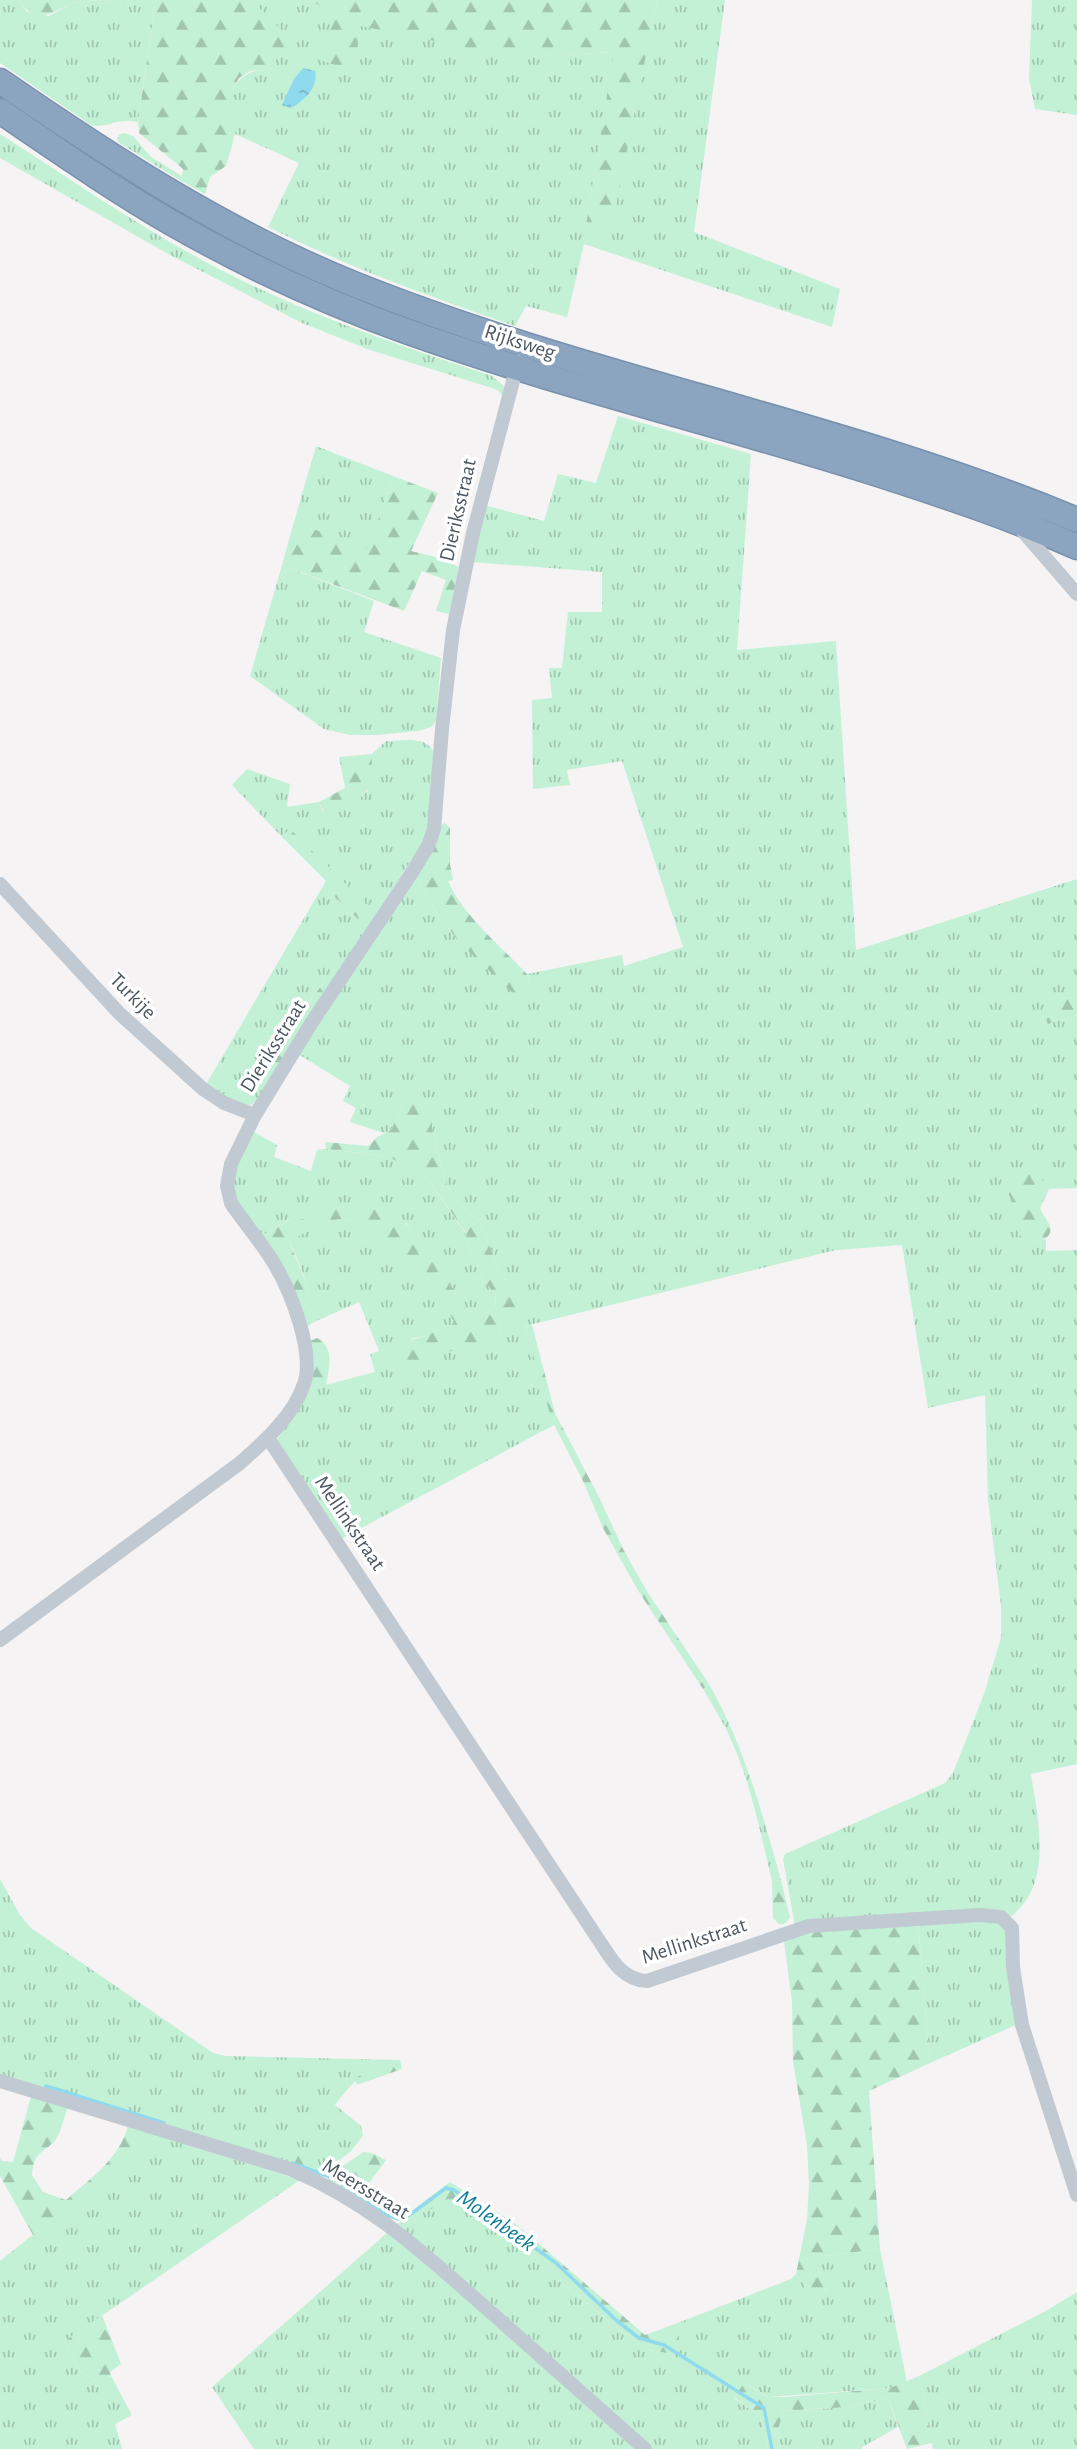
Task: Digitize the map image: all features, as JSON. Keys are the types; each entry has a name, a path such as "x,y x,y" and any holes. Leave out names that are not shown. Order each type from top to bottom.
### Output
{"highway":[{"name":"Rijksweg","path":"0,81 143,176 260,241 358,286 523,344 976,481 1077,520"},
{"name":"Rijksweg","path":"0,111 170,222 265,272 374,319 515,368 843,463 1015,522 1077,547"}],"street":[{"name":"Dieriksstraat","path":"0,1640 240,1463 268,1438 304,1386 307,1365 300,1329 285,1286 275,1265 228,1195 228,1175 255,1115 312,1022 411,874 435,829 453,630 473,533 523,344"},
{"path":"1015,522 1077,594"},
{"name":"Turkije","path":"0,884 119,1013 165,1056 203,1089 224,1103 255,1115"},
{"name":"Mellinkstraat","path":"268,1438 601,1945 624,1974 647,1981 818,1924 993,1915 1009,1923 1013,1931 1013,1966 1022,2025 1077,2195"},
{"name":"Meersstraat","path":"0,2081 290,2169 345,2195 407,2238 645,2449"}],"green space":[{"path":"0,0 19,0 27,12 49,16 71,4 96,0 155,5 138,122 91,125 0,63"},
{"path":"19,0 96,0 74,4 41,16 30,12"},
{"path":"98,0 251,0 291,40 268,69 250,71 239,78 233,89 232,113 237,124 232,146 226,166 210,177 205,194 181,181 183,169 139,133 138,122 155,6"},
{"path":"251,0 312,0 335,19 357,51 361,25 488,51 559,55 615,52 586,224 610,231 657,0 725,0 694,232 840,289 832,327 584,244 567,317 526,306 515,326 359,268 268,227 299,163 235,134 231,103 234,87 251,72 268,69 256,5"},
{"path":"312,0 657,0 611,231 586,225 614,52 559,55 488,52 361,26 357,51 346,69 317,59 335,19"},
{"path":"1032,0 1077,0 1077,115 1035,109 1029,79"},
{"path":"0,134 122,213 215,267 337,322 492,376 504,386 503,397 499,391 492,388 367,349 302,323 170,255 0,158"},
{"path":"120,134 133,136 151,157 182,176 181,181 118,142"},
{"path":"618,416 751,454 737,650 836,641 856,950 1077,879 1077,996 1062,999 1048,1024 1077,1015 1077,1188 1049,1189 1039,1176 1008,1192 1032,1243 1046,1239 1046,1251 1077,1250 1077,1764 1031,1774 1039,1831 1038,1870 1033,1888 1024,1904 1010,1917 795,1926 783,1859 785,1854 945,1783 953,1773 984,1694 1001,1638 1001,1606 988,1500 985,1395 928,1408 902,1245 836,1250 525,1326 554,1425 339,1540 277,1440 310,1389 375,1372 370,1354 379,1351 359,1302 312,1323 305,1281 289,1241 338,1219 354,1221 377,1233 400,1251 426,1278 456,1323 410,1339 455,1350 477,1350 500,1337 499,1322 527,1298 502,1277 480,1222 461,1206 447,1186 432,1129 431,1114 404,1103 391,1130 384,1133 350,1122 356,1108 343,1101 350,1086 298,1054 416,876 434,908 458,941 530,985 527,974 622,955 624,966 683,947 622,761 567,770 570,785 533,789 532,700 552,698 549,668 562,668 568,612 602,612 602,572 471,562 484,505 544,521 558,474 596,483"},
{"path":"316,446 393,476 368,550 294,522"},
{"path":"393,476 438,493 411,551 440,558 459,567 449,614 436,611 446,580 422,571 404,611 282,565 294,522 368,549"},
{"path":"282,565 374,601 364,632 441,658 436,721 431,727 377,735 350,735 324,729 250,676"},
{"path":"386,741 419,741 433,751 430,820 421,845 330,984 325,981 273,1047 278,1065 258,1098 251,1105 238,1104 205,1086 323,886 357,918 290,829 282,837 232,785 247,769 290,784 287,807 319,802 323,812 367,792 372,754"},
{"path":"372,754 370,780 363,795 348,804 324,812 319,802 345,788 339,757"},
{"path":"445,823 450,828 453,880 448,881 473,919 527,974 530,985 522,992 513,993 458,941 434,908 416,876 441,825"},
{"path":"290,829 369,907 358,919 323,886 326,881 282,837"},
{"path":"326,980 330,984 278,1065 269,1059 273,1047"},
{"path":"1077,996 1077,1015 1048,1024 1042,1009 1062,999"},
{"path":"417,1102 432,1114 432,1129 447,1186 461,1206 480,1222 502,1277 527,1298 532,1311 499,1322 500,1337 495,1344 477,1350 455,1350 397,1366 395,1354 401,1343 455,1323 434,1288 410,1261 365,1226 344,1219 324,1224 289,1241 305,1280 312,1311 312,1323 305,1329 261,1236 290,1220 293,1223 336,1207 360,1204 382,1206 399,1217 417,1237 469,1310 480,1317 495,1308 496,1295 484,1281 466,1233 425,1175 386,1156 326,1149 325,1142 368,1146 377,1137 391,1130 404,1103"},
{"path":"252,1131 277,1145 274,1157 311,1171 317,1150 326,1149 386,1156 425,1175 466,1234 484,1281 496,1295 495,1308 480,1317 473,1314 462,1304 441,1269 406,1223 360,1205 339,1207 293,1223 289,1220 261,1236 237,1206 232,1174"},
{"path":"1017,1172 1039,1176 1049,1189 1040,1208 1049,1224 1050,1233 1040,1241 1026,1243 1017,1231 1008,1192 1009,1181"},
{"path":"532,1325 555,1413 648,1593 709,1684 703,1689 639,1592 603,1528 583,1481 552,1421 525,1326"},
{"path":"317,1338 329,1352 328,1372 326,1385 310,1389 314,1362 310,1341"},
{"path":"709,1684 742,1755 781,1880 772,1881 742,1767 727,1731 703,1689"},
{"path":"0,1879 20,1915 31,1928 213,2053 226,2056 400,2060 363,2075 335,2105 361,2126 363,2136 350,2152 322,2173 303,2148 292,2168 0,2078"},
{"path":"781,1880 790,1918 784,1924 779,1924 773,1918 772,1881"},
{"path":"989,1920 1006,1925 1018,2024 930,2063 918,1922"},
{"path":"918,1922 930,2063 869,2091 880,2249 824,2256 820,2270 826,2292 812,2295 796,2274 807,2220 809,2184 807,2145 793,2061 792,2002 784,1941 804,1933"},
{"path":"400,2060 402,2069 357,2085 355,2079 367,2070"},
{"path":"31,2096 68,2106 57,2137 36,2159 32,2175 43,2192 66,2200 111,2158 128,2126 158,2135 33,2235 0,2176 0,2158 2,2161 13,2162"},
{"path":"158,2135 300,2180 65,2341 78,2369 93,2380 111,2376 132,2415 115,2424 122,2449 0,2449 0,2261"},
{"path":"302,2148 317,2159 317,2168 322,2173 318,2175 292,2168"},
{"path":"364,2152 386,2160 358,2198 327,2182 330,2174"},
{"path":"450,2182 517,2225 645,2335 675,2324 679,2348 673,2354 643,2349 461,2201 449,2198 425,2213 419,2205"},
{"path":"449,2197 461,2201 643,2349 673,2354 679,2337 675,2324 791,2279 796,2274 812,2295 826,2291 820,2274 824,2256 880,2249 907,2382 890,2388 768,2397 745,2382 734,2398 761,2417 768,2449 649,2449 398,2224 419,2205 425,2213"},
{"path":"388,2232 442,2276 635,2449 254,2449 212,2387"},
{"path":"1077,2292 1077,2449 933,2449 919,2376 1044,2312"},
{"path":"102,2315 121,2364 110,2372 111,2376 93,2380 78,2369 65,2341"},
{"path":"919,2376 932,2443 907,2449 888,2398 847,2407 784,2411 778,2429 781,2449 768,2449 761,2417 734,2397 745,2382 768,2397 785,2397 890,2388"},
{"path":"888,2398 898,2427 862,2449 781,2449 778,2429 784,2411 847,2407"}],"water":[{"path":"303,68 315,71 313,88 301,102 291,108 282,105 294,79"}],"waterway":[{"name":"Molenbeek","path":"46,2086 164,2123"},
{"name":"Molenbeek","path":"292,2163 333,2178 389,2216 399,2219 411,2214 446,2188 454,2190 556,2263 639,2338 664,2345 764,2408 772,2449"}]}
